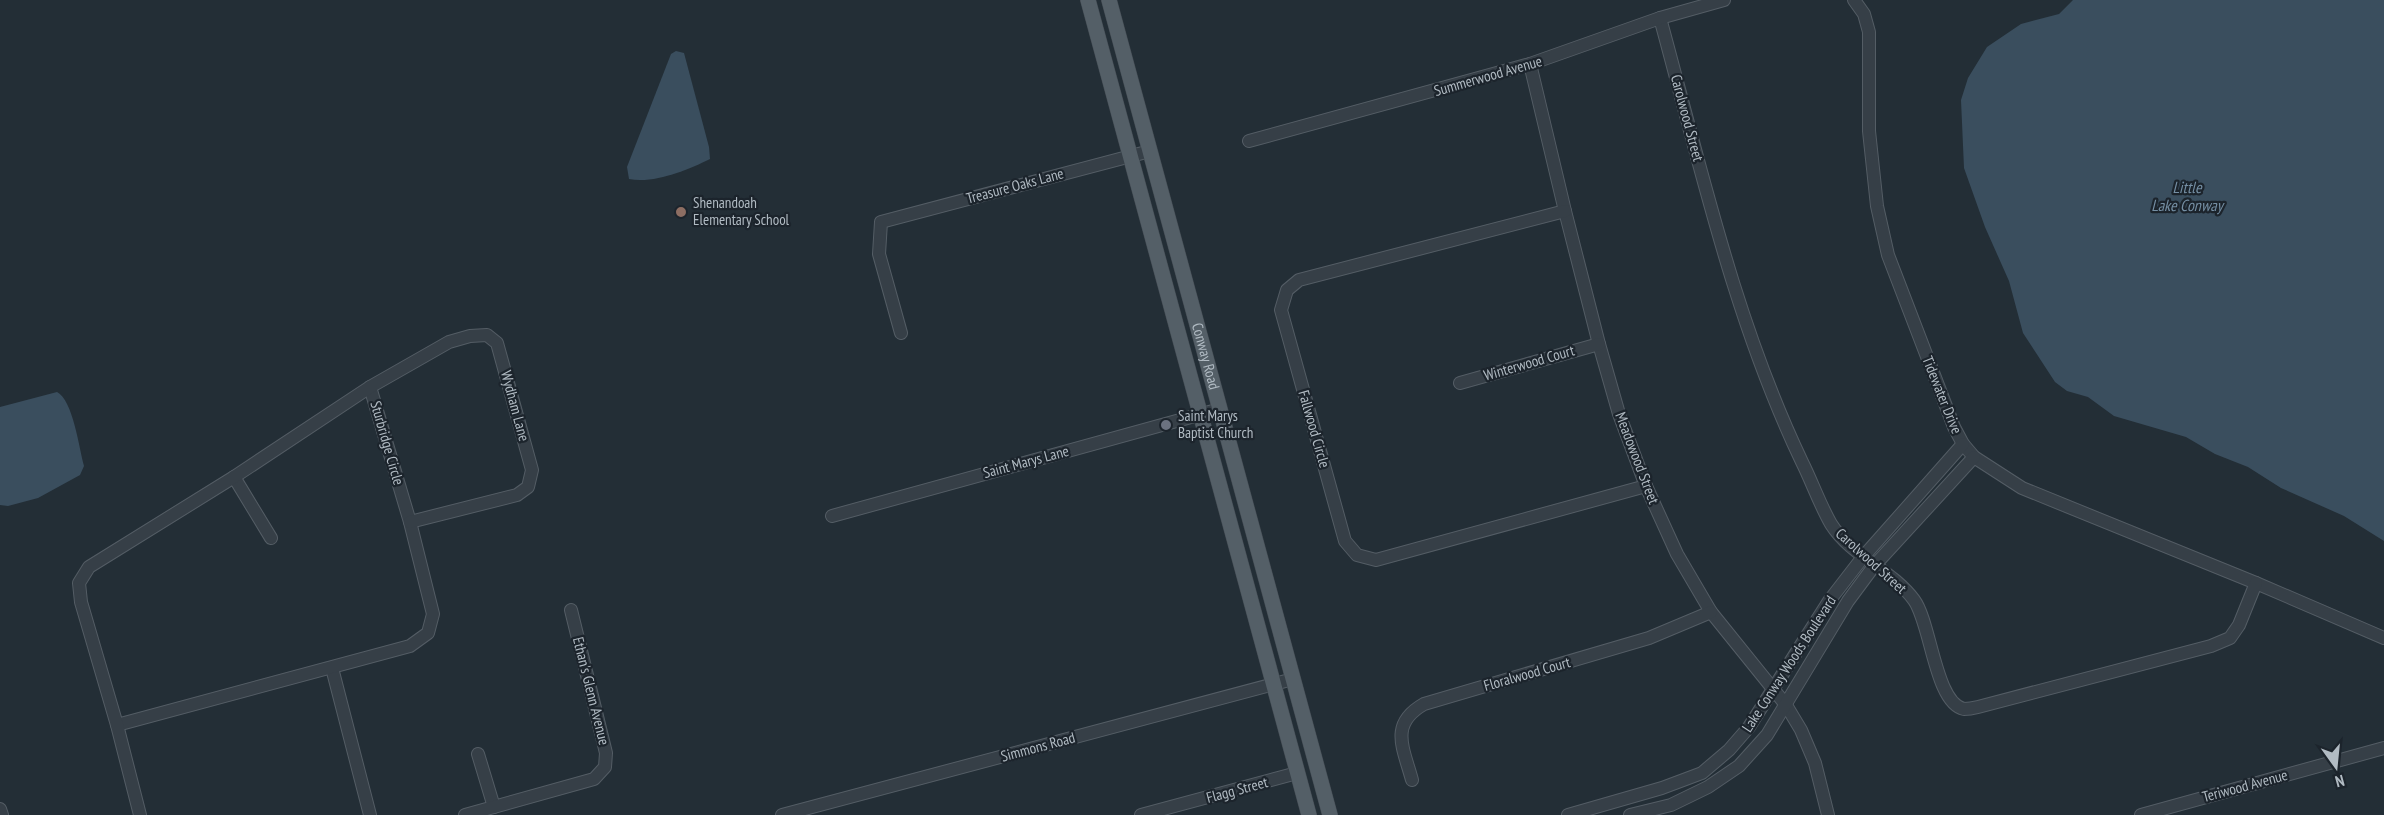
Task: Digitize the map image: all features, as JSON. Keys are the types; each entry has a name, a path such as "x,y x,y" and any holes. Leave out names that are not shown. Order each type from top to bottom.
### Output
{"main road":[{"name":"Conway Road","path":"1088,0 1309,815"},
{"name":"Conway Road","path":"1109,0 1330,815"}],"street":[{"name":"Summerwood Avenue","path":"1249,141 1530,64 1660,18 1724,0"},
{"name":"Tidewater Drive","path":"1854,0 1864,14 1869,32 1869,131 1877,206 1888,255 1954,428 1963,444 1974,457 2022,489 2256,583 2384,638"},
{"name":"Carolwood Street","path":"1660,18 1739,306 1772,397 1832,525 1863,557 1901,586 1915,602 1944,689 1954,703 1964,709 1978,707 2211,646 2230,638 2239,626 2256,583"},
{"name":"Meadowood Street","path":"1530,64 1599,344 1619,414 1646,486 1677,554 1711,612 1786,705 1801,730 1815,763 1828,815"},
{"name":"Treasure Oaks Lane","path":"901,333 879,254 881,222 1150,151"},
{"name":"Fallwood Circle","path":"1565,211 1299,280 1287,290 1281,309 1345,541 1357,555 1376,560 1646,486"},
{"name":"Wydham Lane","path":"370,387 449,342 470,336 487,335 497,343 532,470 528,487 517,495 410,522"},
{"name":"Winterwood Court","path":"1460,383 1599,344"},
{"name":"Sturbridge Circle","path":"370,387 410,522 433,614 428,633 410,646 117,725 81,602 79,583 89,567 234,477 370,387"},
{"name":"Saint Marys Lane","path":"832,516 1220,409"},
{"name":"Lake Conway Woods Boulevard","path":"1568,815 1662,788 1702,773 1730,750 1749,727 1830,601 1863,557 1963,444"},
{"name":"Lake Conway Woods Boulevard","path":"1630,815 1671,805 1708,787 1731,771 1767,735 1848,601 1874,566 1974,457"},
{"path":"234,477 271,538"},
{"name":"Ethan's Glenn Avenue","path":"465,815 594,779 605,766 606,753 571,610"},
{"name":"Floralwood Court","path":"1412,780 1400,736 1402,724 1412,711 1424,704 1649,638 1711,612"},
{"path":"332,668 370,815"},
{"name":"Simmons Road","path":"782,815 1293,679"},
{"path":"117,725 140,815"},
{"name":"Teriwood Avenue","path":"2141,815 2384,748"},
{"path":"478,754 494,807"},
{"name":"Flagg Street","path":"1141,815 1298,773"},
{"path":"1611,801 1614,815"},
{"path":"0,808 2,815"}],"water":[{"name":"Little Lake Conway","path":"2073,0 2384,0 2384,541 2344,516 2281,488 2248,467 2215,454 2186,437 2114,416 2088,397 2067,391 2055,382 2023,333 2009,281 1985,227 1964,168 1961,100 1968,78 1987,47 2021,24 2059,14"},
{"path":"676,51 684,53 709,147 710,159 660,178 629,179 627,167 671,54"},
{"path":"57,392 67,404 75,425 84,466 80,475 38,498 8,506 0,505 0,407"}],"place":[{"name":"Shenandoah Elementary School","path":"681,212"},
{"name":"Saint Marys Baptist Church","path":"1166,425"}]}
